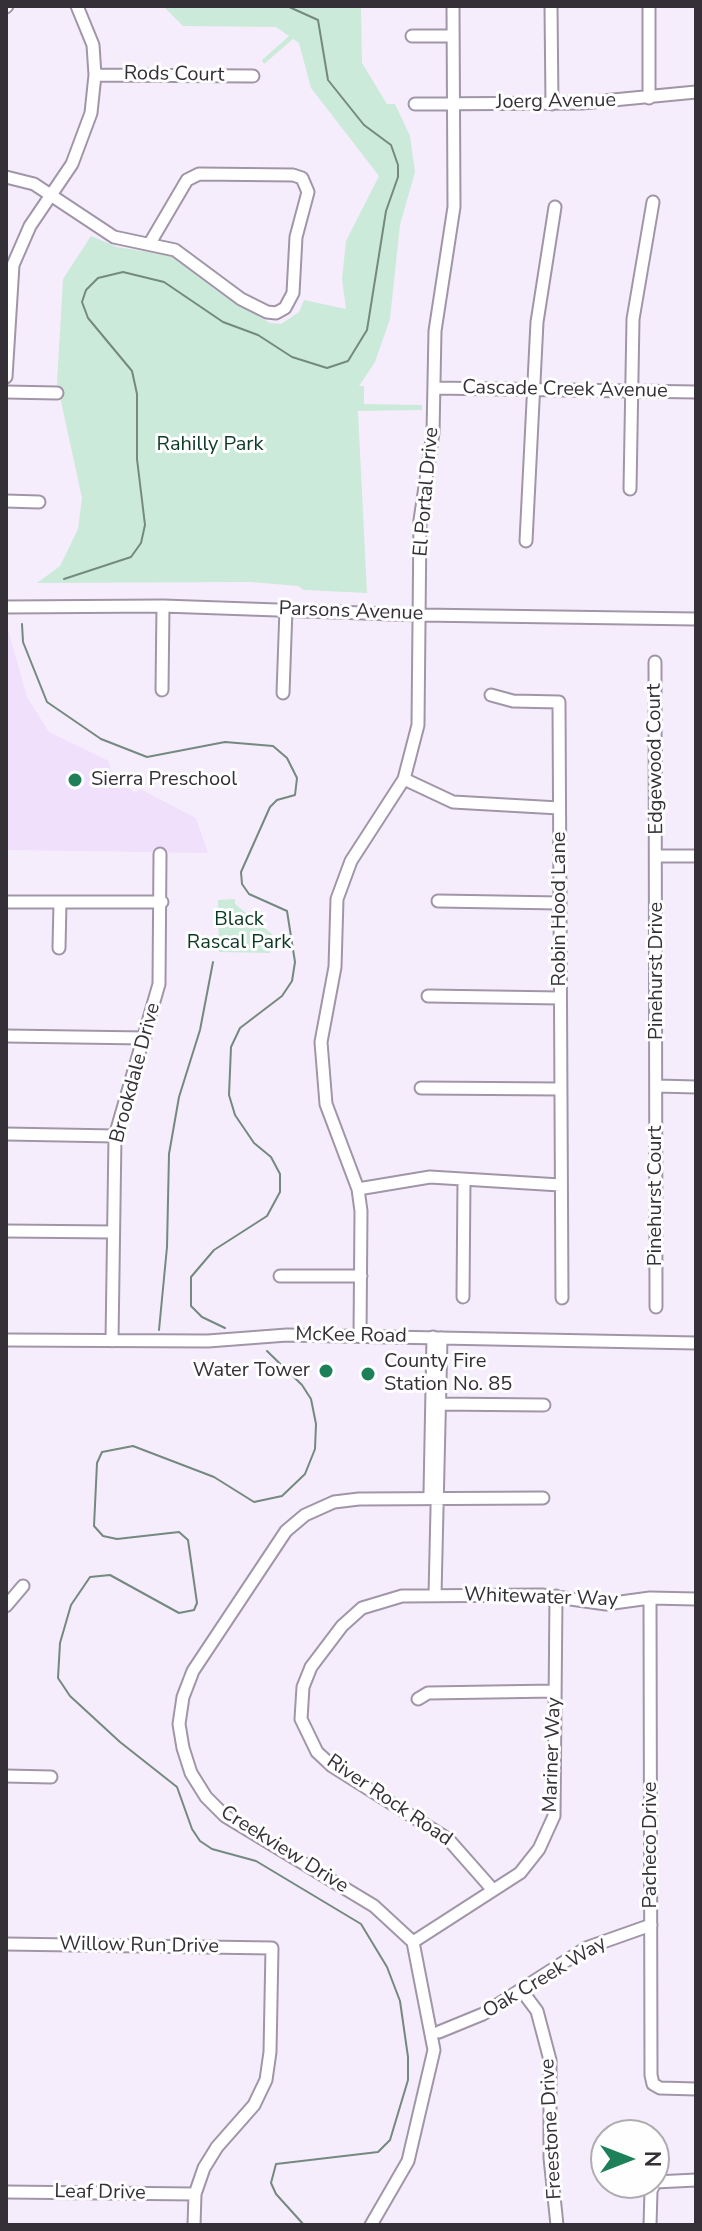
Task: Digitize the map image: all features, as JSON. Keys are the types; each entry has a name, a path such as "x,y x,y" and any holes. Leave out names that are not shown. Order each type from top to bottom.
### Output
{"street":[{"path":"6,377 8,281 25,235 83,142 91,113 95,75 90,34 77,6"},
{"name":"El Portal Drive","path":"360,1336 362,1224 358,1189 326,1104 321,1042 333,978 337,899 351,861 404,779 418,725 420,520 431,458 435,331 454,207 453,6"},
{"path":"551,6 552,104"},
{"path":"649,6 649,98"},
{"path":"412,36 453,36"},
{"name":"Rods Court","path":"95,75 253,76"},
{"name":"Joerg Avenue","path":"415,104 552,104 696,92"},
{"path":"6,177 26,180 105,233 150,243 186,257 226,289 267,312 285,308 293,293 296,237 308,192 302,178 293,175 199,174 187,180 150,243"},
{"path":"630,489 633,319 653,202"},
{"path":"526,541 537,322 555,207"},
{"name":"Cascade Creek Avenue","path":"435,388 696,392"},
{"path":"6,392 57,393"},
{"path":"6,501 39,502"},
{"path":"162,690 163,606"},
{"name":"Parsons Avenue","path":"6,607 163,606 420,615 696,619"},
{"path":"283,693 286,609"},
{"name":"Edgewood Court","path":"655,662 657,856"},
{"name":"Robin Hood Lane","path":"491,695 513,701 559,702 562,1298"},
{"path":"404,779 453,802 559,808"},
{"name":"Brookdale Drive","path":"112,1341 115,1136 145,1038 160,974 160,854"},
{"path":"657,856 696,856"},
{"name":"Pinehurst Drive","path":"657,856 657,1086"},
{"path":"438,901 560,903"},
{"path":"6,902 162,902"},
{"path":"59,948 60,903"},
{"path":"428,996 560,998"},
{"path":"6,1036 145,1038"},
{"path":"657,1086 696,1087"},
{"name":"Pinehurst Court","path":"656,1307 657,1086"},
{"path":"421,1088 560,1089"},
{"path":"6,1134 115,1136"},
{"path":"358,1189 430,1177 560,1185"},
{"path":"463,1297 464,1180"},
{"path":"6,1231 113,1232"},
{"path":"280,1276 361,1276"},
{"name":"McKee Road","path":"6,1340 360,1336 696,1343"},
{"path":"435,1595 435,1500 439,1494 437,1338"},
{"path":"436,1404 544,1405"},
{"name":"Creekview Drive","path":"413,1942 374,1906 225,1816 206,1797 191,1773 179,1724 183,1697 193,1671 286,1531 305,1515 334,1502 543,1498"},
{"path":"6,1606 23,1586"},
{"name":"Whitewater Way","path":"435,1595 556,1596 606,1604 650,1598 696,1599"},
{"name":"River Rock Road","path":"435,1595 380,1601 362,1608 342,1626 311,1667 303,1687 301,1719 317,1752 332,1766 448,1839 493,1890"},
{"name":"Mariner Way","path":"413,1942 520,1873 539,1849 554,1816 556,1596"},
{"name":"Pacheco Drive","path":"650,1598 651,2075 653,2084 660,2088 696,2089"},
{"path":"418,1699 428,1693 555,1691"},
{"path":"6,1776 51,1777"},
{"name":"Oak Creek Way","path":"439,2032 483,2014 586,1948 651,1925"},
{"path":"371,2225 408,2161 434,2050 413,1942"},
{"name":"Willow Run Drive","path":"6,1944 272,1948 270,2052 266,2080 246,2117 212,2153 195,2194"},
{"name":"Freestone Drive","path":"522,1991 537,2011 550,2060 550,2158 557,2225"},
{"path":"670,2181 696,2180"},
{"name":"Leaf Drive","path":"6,2192 195,2194"},
{"path":"194,2225 195,2194"},
{"path":"650,2225 651,2199"}],"shaded area":[{"name":"Sierra Preschool","path":"6,622 27,697 49,732 109,761 111,772 135,793 140,789 196,818 208,853 6,850"}],"green space":[{"name":"Rahilly Park","path":"163,6 361,6 362,63 387,104 395,104 410,136 415,172 400,225 390,319 375,362 359,386 364,386 364,404 422,405 422,410 358,411 367,593 304,590 298,586 250,582 37,583 60,566 78,529 82,498 57,383 63,279 91,236 117,247 174,256 215,289 270,323 281,324 299,312 304,300 346,309 342,279 346,241 379,176 311,88 299,43 293,39 264,64 262,60 289,36 276,27 183,26"},
{"name":"Black Rascal Park","path":"235,899 235,904 272,934 270,953 219,952 218,900"}],"waterway":[{"path":"201,6 211,6"},
{"path":"64,579 131,557 141,543 145,525 137,459 137,394 132,371 88,318 82,302 86,290 98,278 123,272 164,282 223,322 258,335 292,357 327,368 348,361 367,330 386,211 398,177 398,165 391,145 364,125 328,80 318,20 287,6"},
{"path":"22,624 23,642 47,702 101,739 147,757 225,742 273,746 287,758 297,778 295,795 277,800 270,807 241,872 242,884 249,894 287,911 295,962 292,981 282,996 240,1028 231,1047 229,1095 235,1115 254,1143 271,1157 280,1174 280,1192 267,1216 214,1250 191,1277 191,1306 202,1317 225,1328"},
{"path":"159,1330 167,1247 169,1154 179,1097 200,1030 213,962"},
{"path":"267,1351 302,1385 311,1399 316,1424 315,1449 305,1474 282,1496 254,1502 214,1477 133,1446 102,1452 97,1463 94,1526 103,1536 117,1539 179,1532 188,1540 197,1603 194,1610 179,1613 110,1575 90,1577 71,1605 60,1643 58,1678 70,1696 120,1742 177,1787 192,1829 200,1841 212,1849 256,1861 361,1924 387,1967 400,2001 408,2057 408,2080 390,2140 378,2152 276,2164 271,2183 276,2194 304,2225"}],"place":[{"name":"Sierra Preschool","path":"75,780"},
{"name":"Water Tower","path":"326,1371"},
{"name":"County Fire Station No. 85","path":"368,1374"}]}
